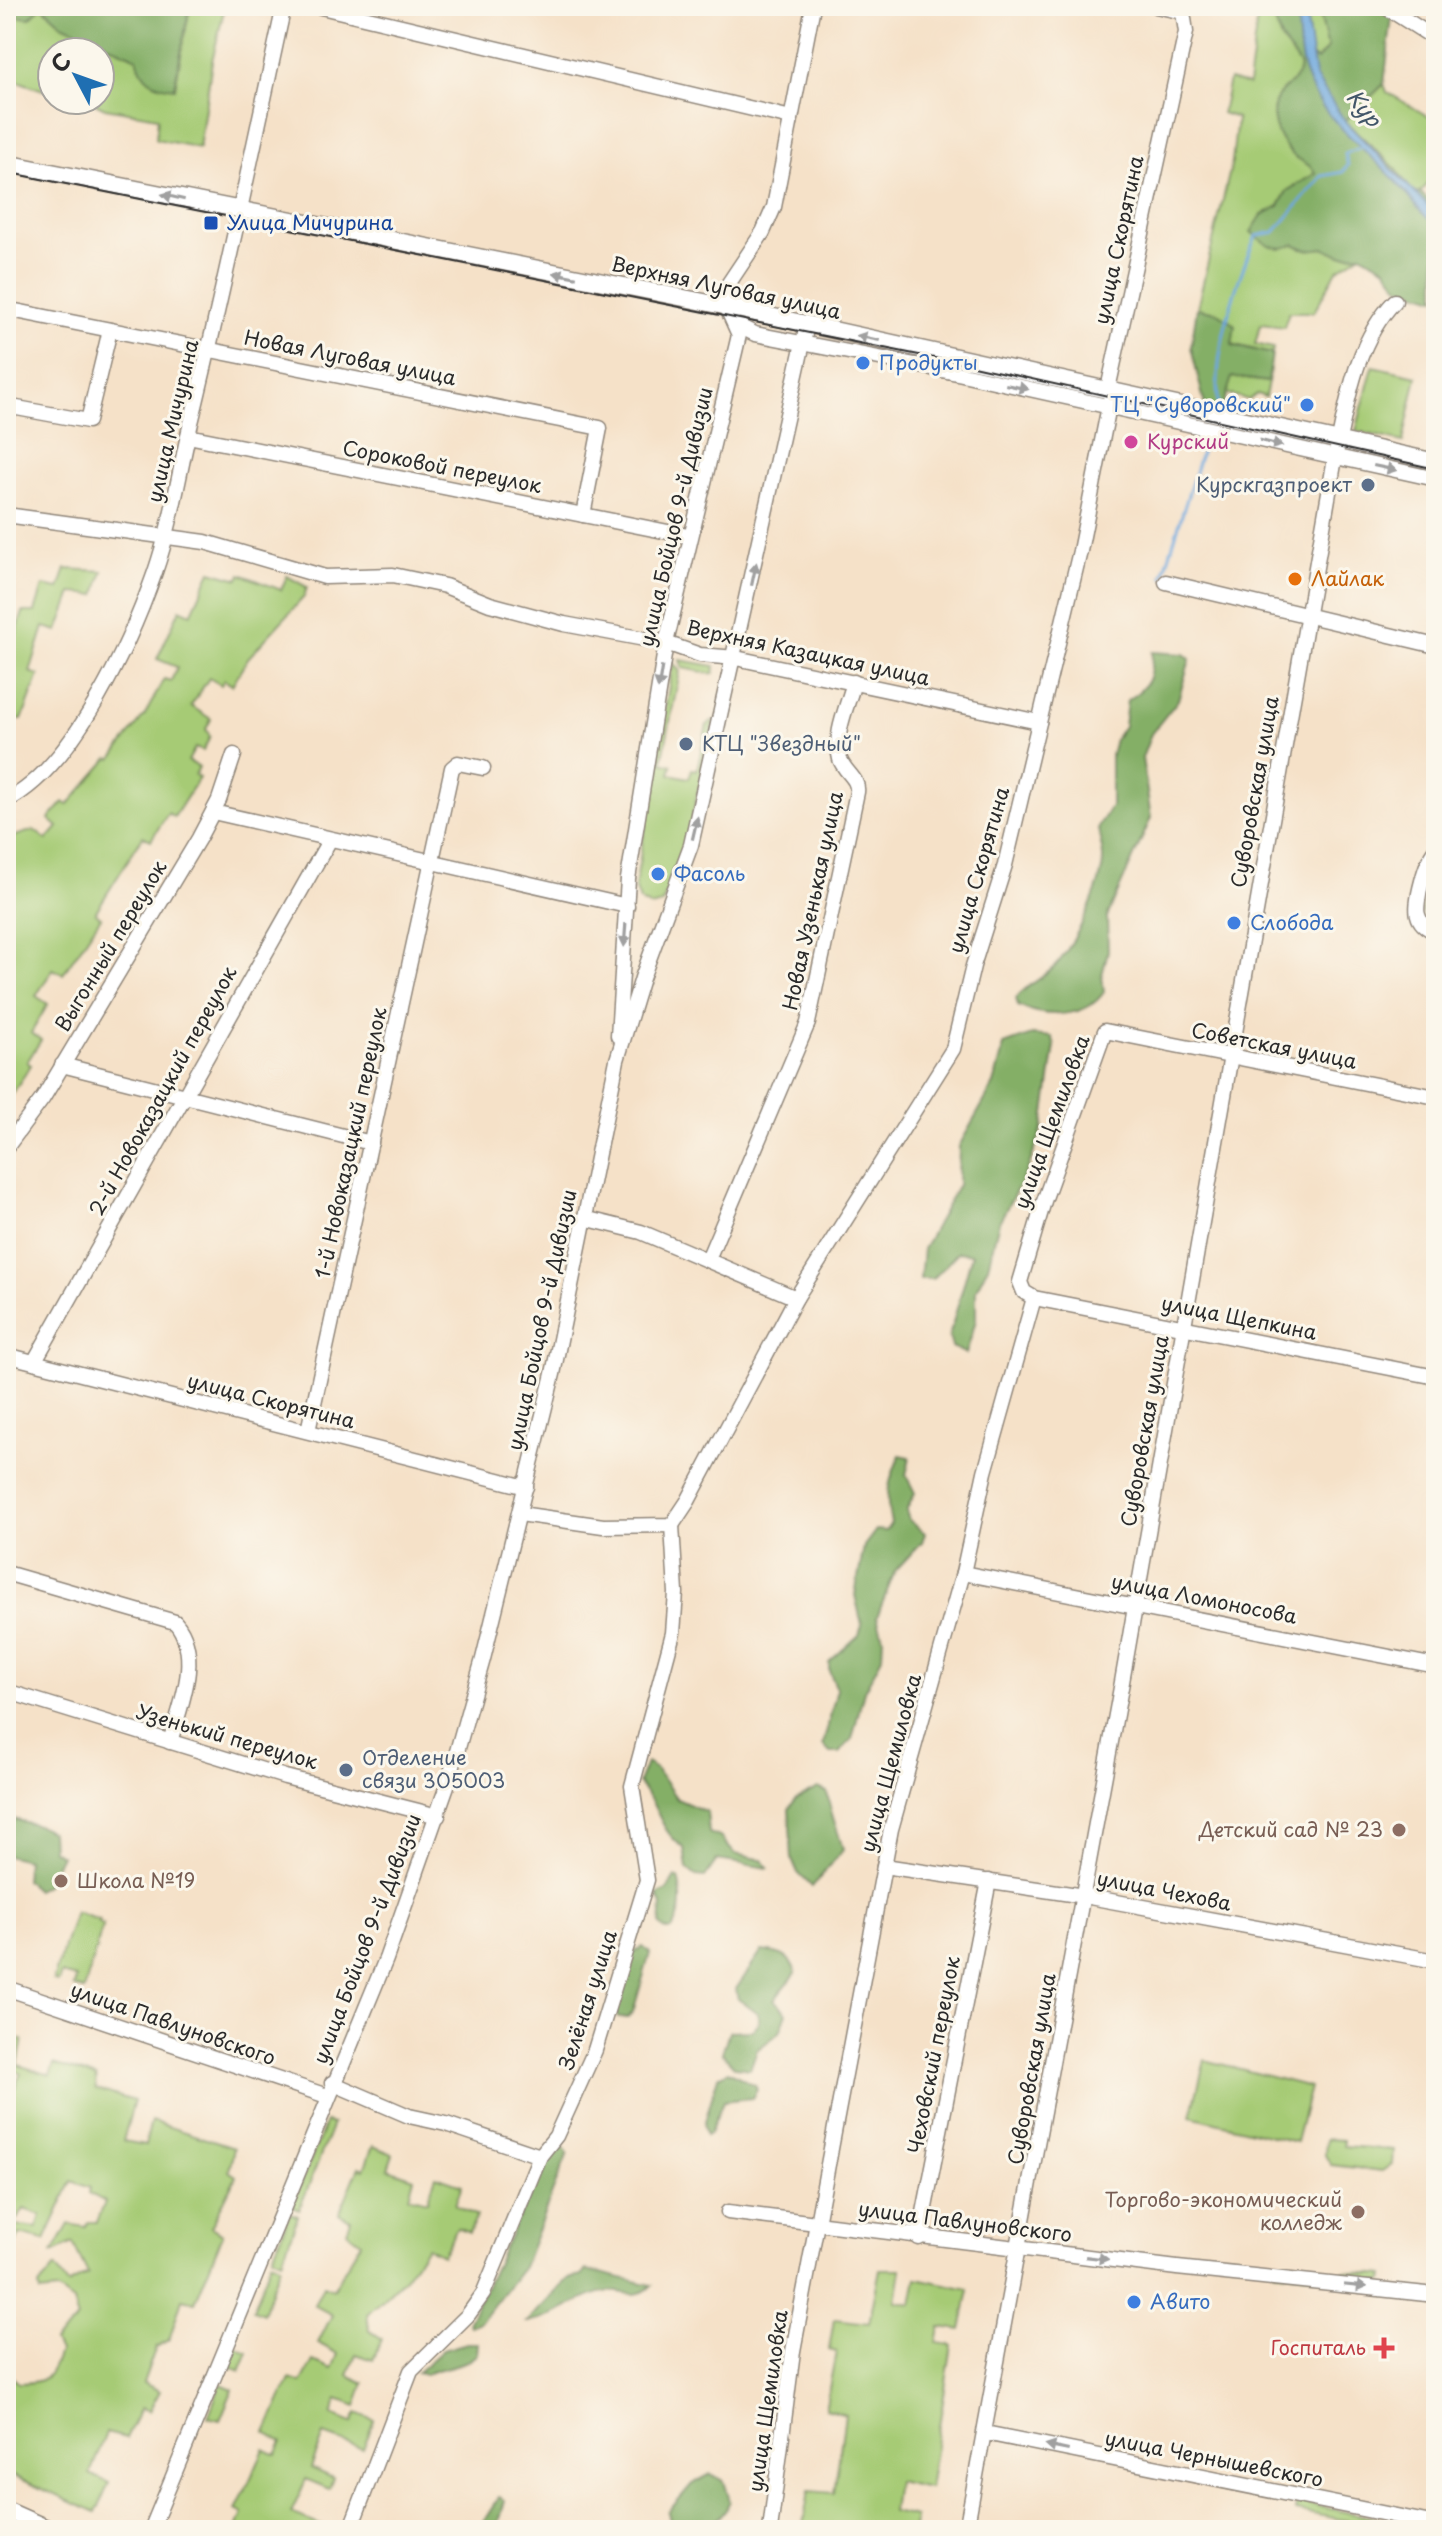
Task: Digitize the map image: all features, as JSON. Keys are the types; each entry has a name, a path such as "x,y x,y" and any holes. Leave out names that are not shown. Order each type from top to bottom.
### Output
{"main road":[{"name":"Верхняя Луговая улица","path":"6,163 724,306 1436,462"},
{"path":"6,2510 51,2530"}],"street":[{"name":"улица Мичурина","path":"6,801 28,790 57,761 100,694 137,615 166,538 284,6"},
{"path":"317,6 791,118"},
{"path":"737,325 724,306 723,288 769,220 813,6"},
{"name":"улица Скорятина","path":"672,1525 688,1501 796,1298 953,1049 973,966 1000,884 1083,539 1109,407 1108,389 1186,32 1183,12 1156,6"},
{"path":"1384,6 1436,39"},
{"name":"Суворовская улица","path":"966,2530 1084,1896 1305,614 1335,458 1359,363 1371,332 1395,301"},
{"name":"Новая Луговая улица","path":"6,309 600,428 583,515"},
{"path":"730,373 739,351 755,334 776,325 803,324"},
{"name":"улица Бойцов 9-й Дивизии","path":"151,2530 386,1959 438,1816 520,1514 617,1060 642,978 691,845 736,658 803,344 803,324"},
{"name":"улица Бойцов 9-й Дивизии","path":"617,1060 627,906 666,643 688,536 739,335 737,325"},
{"name":"Верхняя Луговая улица","path":"737,325 755,334 1436,479"},
{"path":"6,406 88,421 110,330"},
{"name":"Сороковой переулок","path":"188,436 688,536"},
{"name":"Верхняя Казацкая улица","path":"6,515 233,548 325,577 393,575 432,583 490,604 564,624 666,643 700,655 736,658 1039,722"},
{"path":"1166,582 1436,646"},
{"name":"Новая Узенькая улица","path":"708,1259 812,1010 857,792 856,782 842,763 838,744 854,682"},
{"name":"Выгонный переулок","path":"6,1148 62,1065 213,812 234,755"},
{"name":"1-й Новоказацкий переулок","path":"308,1431 452,768 458,763 483,768"},
{"path":"213,812 329,841 627,906"},
{"name":"2-й Новоказацкий переулок","path":"34,1362 329,841"},
{"path":"1436,849 1429,857 1417,910 1422,923 1436,932"},
{"name":"Советская улица","path":"1105,1031 1436,1097"},
{"name":"улица Щемиловка","path":"770,2530 793,2351 891,1829 963,1573 985,1472 1034,1298 1024,1292 1021,1277 1105,1031"},
{"path":"62,1065 182,1098 371,1143"},
{"path":"584,1218 641,1232 796,1298"},
{"name":"улица Щепкина","path":"1034,1298 1436,1377"},
{"name":"улица Скорятина","path":"6,1355 526,1487"},
{"path":"520,1514 603,1526 672,1525"},
{"name":"Зелёная улица","path":"350,2530 411,2371 468,2315 483,2294 540,2156 556,2136 585,2078 647,1880 648,1865 636,1820 632,1786 673,1633 676,1593 672,1525"},
{"path":"6,1573 175,1622 186,1647 188,1676 170,1742"},
{"name":"улица Ломоносова","path":"963,1573 1436,1666"},
{"name":"Узенький переулок","path":"6,1691 170,1742 438,1816"},
{"name":"улица Чехова","path":"884,1866 1084,1896 1436,1961"},
{"name":"Чеховский переулок","path":"919,2238 989,1881"},
{"name":"улица Павлуновского","path":"6,1988 540,2156"},
{"name":"улица Павлуновского","path":"728,2212 919,2238 1436,2295"},
{"name":"улица Чернышевского","path":"985,2433 1436,2524"}],"green space":[{"path":"6,6 42,6 30,18 6,15"},
{"path":"42,6 62,24 88,36 36,36 36,87 6,77 6,15 30,18"},
{"path":"42,6 190,6 174,88 160,86 146,77 137,58 116,48 116,36 88,36 62,24"},
{"path":"190,6 225,6 212,61 199,148 156,139 158,117 116,110 116,48 137,58 175,88"},
{"path":"1259,6 1270,6 1281,39 1300,66 1295,79 1275,102 1277,133 1291,153 1316,173 1287,191 1279,206 1262,215 1301,249 1324,248 1341,255 1361,254 1337,270 1314,312 1289,312 1284,327 1261,324 1255,344 1273,348 1272,354 1232,344 1197,308 1232,162 1237,118 1222,113 1229,80 1248,85"},
{"path":"1270,6 1305,6 1310,55 1317,60 1328,48 1318,6 1376,6 1392,17 1384,84 1345,121 1396,169 1414,194 1420,192 1436,207 1436,298 1400,287 1385,267 1361,254 1341,255 1324,248 1308,250 1294,244 1276,247 1251,232 1262,215 1279,206 1287,191 1316,173 1291,153 1275,125 1275,102 1295,79 1300,66 1281,39"},
{"path":"1305,6 1318,6 1328,48 1317,60 1310,55"},
{"path":"1384,84 1387,92 1436,121 1433,173 1423,190 1414,195 1396,169 1345,121"},
{"path":"1197,308 1217,312 1235,325 1232,345 1272,354 1268,382 1232,377 1222,409 1205,406 1191,347"},
{"path":"1373,366 1417,376 1403,442 1356,431"},
{"path":"1232,377 1268,382 1265,397 1257,394 1249,400 1225,393"},
{"path":"66,569 103,571 96,595 72,593 58,631 44,627 30,672 39,675 22,720 13,720 10,731 6,729 6,666 23,612 35,612 43,586 59,589"},
{"path":"211,571 239,579 241,574 281,590 287,576 307,587 304,597 248,658 232,685 224,680 221,685 209,678 191,706 211,719 206,729 210,737 203,751 195,748 188,761 199,767 195,775 199,778 174,817 168,813 151,840 143,836 95,913 101,917 63,974 53,969 36,996 48,1004 31,1033 41,1040 27,1062 31,1065 6,1103 6,839 34,830 47,840 58,827 49,819 64,802 68,805 109,758 112,759 146,713 164,679 171,681 177,667 157,659 180,609 191,614"},
{"path":"1152,652 1184,654 1190,659 1178,700 1151,734 1142,758 1151,818 1107,917 1108,951 1102,975 1104,992 1087,1007 1064,1014 1029,1010 1018,1006 1016,998 1059,962 1080,927 1098,884 1103,859 1098,828 1111,806 1111,755 1115,739 1124,726 1127,700 1140,691 1148,680"},
{"path":"680,660 715,666 714,674 683,668"},
{"path":"673,663 680,671 662,762 672,765 670,774 689,778 692,769 697,770 707,725 714,720 686,843 662,904 651,907 640,901 635,887"},
{"path":"1435,857 1436,926 1430,924 1422,912"},
{"path":"1032,1035 1052,1037 1055,1046 1043,1127 1027,1171 999,1222 988,1266 976,1290 976,1320 966,1354 952,1347 949,1337 972,1254 958,1252 933,1279 920,1279 923,1249 958,1185 959,1146 994,1084 1004,1045"},
{"path":"900,1455 910,1457 906,1475 915,1493 906,1511 909,1520 925,1533 922,1542 895,1571 877,1617 883,1637 882,1657 864,1691 852,1739 839,1753 830,1753 823,1745 837,1689 829,1671 829,1662 859,1635 862,1625 855,1595 864,1546 876,1530 886,1531 891,1523 889,1488"},
{"path":"646,1763 656,1769 677,1799 707,1812 709,1833 720,1837 735,1854 763,1860 768,1868 717,1860 705,1877 696,1876 687,1869 684,1848 663,1825 651,1800 638,1783"},
{"path":"818,1788 827,1792 843,1850 812,1887 798,1873 792,1859 789,1809 796,1799"},
{"path":"6,1816 51,1832 52,1850 61,1855 45,1885 36,1890 25,1880 27,1860 6,1855"},
{"path":"675,1877 681,1891 680,1911 672,1930 665,1930 660,1925 662,1905 657,1895 667,1890"},
{"path":"75,1912 99,1920 98,1923 103,1925 84,1990 74,1987 76,1978 61,1974 58,1982 53,1980"},
{"path":"643,1947 650,1953 633,2012 628,2018 618,2018 614,2005 628,1956"},
{"path":"762,1951 784,1956 794,1967 796,1973 774,2000 787,2013 780,2032 757,2050 750,2069 735,2067 722,2053 729,2031 753,2030 759,2022 757,2013 738,1999 736,1989"},
{"path":"6,2034 23,2040 18,2065 50,2075 54,2064 96,2077 95,2089 134,2101 123,2141 145,2145 151,2121 234,2148 229,2171 236,2176 211,2227 223,2234 195,2302 182,2299 169,2340 156,2347 143,2383 160,2391 149,2411 141,2408 126,2438 106,2433 90,2474 109,2483 96,2513 6,2473 6,2372 19,2383 41,2380 50,2373 59,2352 54,2342 78,2319 73,2302 58,2291 40,2293 39,2286 55,2267 68,2285 88,2274 73,2243 53,2253 69,2224 85,2227 89,2222 97,2222 105,2202 89,2193 90,2188 72,2181 45,2240 19,2234 11,2255 6,2253 15,2225 37,2228 41,2215 24,2209 18,2219 6,2214 6,2108 21,2073 6,2068"},
{"path":"1205,2060 1310,2087 1296,2142 1191,2116"},
{"path":"728,2071 755,2085 757,2090 752,2098 723,2101 710,2133 706,2135 704,2125 718,2076"},
{"path":"326,2122 333,2124 299,2210 292,2207"},
{"path":"1326,2139 1343,2140 1343,2146 1393,2150 1392,2164 1382,2171 1331,2165 1325,2155"},
{"path":"560,2143 568,2153 523,2267 480,2322 470,2326 468,2323 547,2158"},
{"path":"373,2146 393,2154 388,2169 414,2178 409,2196 427,2201 436,2176 462,2185 455,2205 477,2216 469,2233 457,2228 442,2255 427,2247 404,2278 367,2314 369,2329 382,2339 373,2360 356,2354 348,2375 364,2383 356,2406 338,2399 332,2415 352,2423 357,2413 374,2420 363,2449 324,2435 311,2468 333,2478 329,2489 306,2479 291,2514 332,2530 236,2530 243,2514 236,2510 264,2449 276,2455 282,2442 266,2433 290,2379 301,2383 313,2361 332,2369 338,2354 318,2343 332,2315 314,2305 323,2285 333,2289 361,2242 347,2231 351,2220 339,2214 359,2167 364,2169"},
{"path":"290,2213 298,2216 282,2260 273,2256"},
{"path":"271,2261 280,2265 263,2314 253,2310"},
{"path":"1274,2264 1324,2269 1323,2277 1274,2271"},
{"path":"880,2269 901,2269 896,2301 912,2304 917,2278 969,2289 961,2330 940,2327 937,2343 952,2345 929,2488 896,2481 892,2512 915,2517 914,2530 802,2530 809,2491 834,2493 845,2415 825,2409 836,2352 829,2350 834,2319 869,2323"},
{"path":"587,2270 652,2285 635,2294 595,2294 544,2318 527,2322 568,2279 582,2276"},
{"path":"1343,2271 1384,2275 1383,2282 1343,2278"},
{"path":"6,2317 10,2318 6,2372"},
{"path":"478,2343 477,2354 471,2359 425,2375 417,2373 443,2350"},
{"path":"236,2347 248,2352 240,2371 229,2366"},
{"path":"221,2384 233,2389 220,2420 208,2417"},
{"path":"711,2474 724,2481 730,2501 726,2509 707,2525 672,2530 668,2512 692,2484"},
{"path":"499,2497 505,2500 497,2530 478,2530"},
{"path":"1297,2502 1434,2530 1399,2530 1295,2511"}],"water":[{"path":"1297,6 1305,6 1315,76 1345,121 1436,214 1436,225 1320,103 1303,65"}],"waterway":[{"path":"1218,403 1219,361 1228,317 1256,236 1275,232 1322,176 1343,172 1348,165 1345,154 1361,147"},
{"path":"1163,577 1207,433"}],"tram line":[{"path":"6,172 964,364 1436,469"}],"place":[{"name":"Улица Мичурина","path":"211,223"},
{"name":"Продукты","path":"863,363"},
{"name":"ТЦ \"Суворовский\"","path":"1307,405"},
{"name":"Курский","path":"1131,442"},
{"name":"Курскгазпроект","path":"1368,485"},
{"name":"Лайлак","path":"1295,579"},
{"name":"КТЦ \"Звездный\"","path":"686,744"},
{"name":"Фасоль","path":"658,874"},
{"name":"Слобода","path":"1234,923"},
{"name":"Отделение связи 305003","path":"346,1770"},
{"name":"Детский сад № 23","path":"1399,1830"},
{"name":"Школа №19","path":"61,1881"},
{"name":"Торгово-экономический колледж","path":"1358,2212"},
{"name":"Авито","path":"1134,2302"},
{"name":"Госпиталь","path":"1384,2348"}],"water label":[{"name":"Кур","path":"1364,108"}]}
